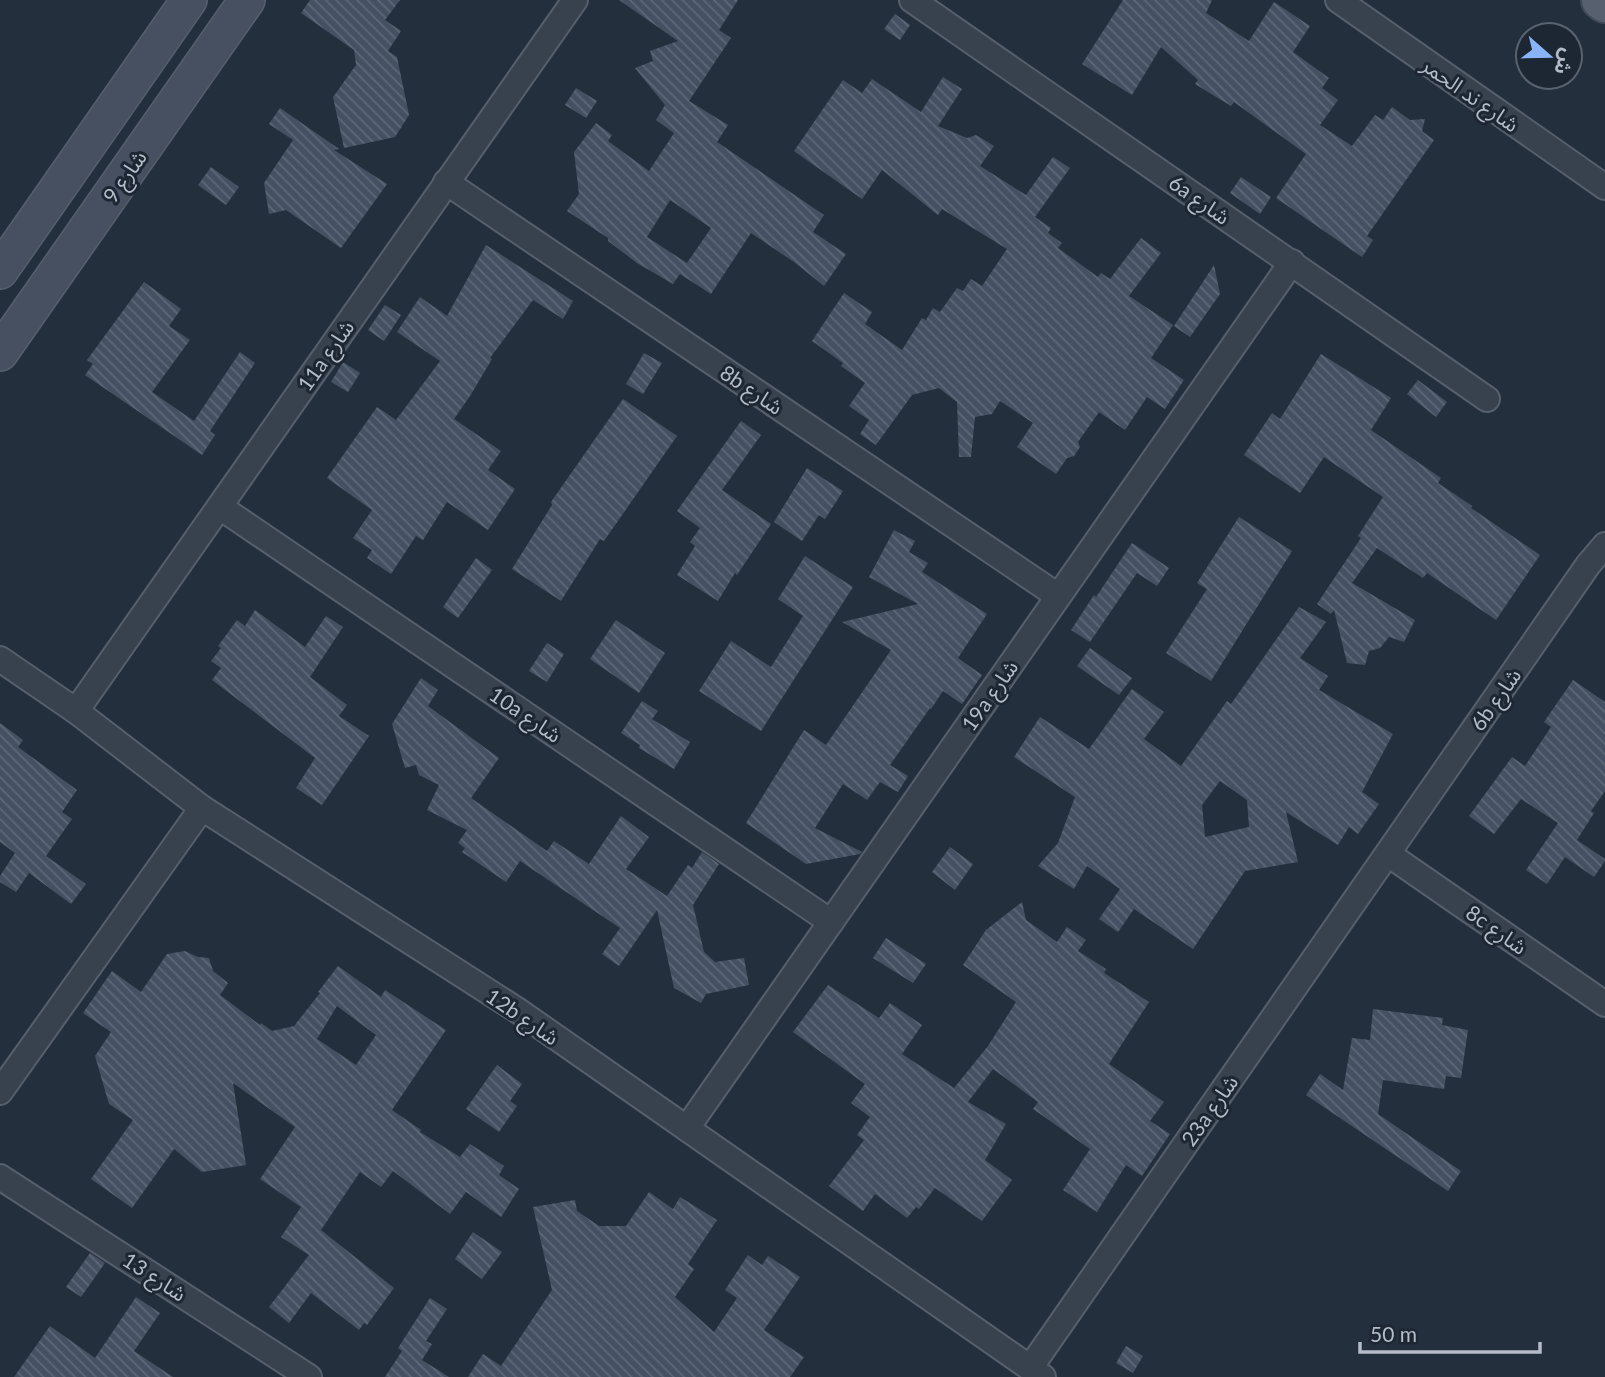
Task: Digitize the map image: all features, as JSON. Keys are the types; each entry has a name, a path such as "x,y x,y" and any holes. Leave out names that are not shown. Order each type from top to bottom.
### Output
{"street":[{"path":"0,271 189,0"},
{"name":"شارع 9","path":"0,353 247,0"},
{"name":"11a شارع","path":"76,711 575,0"},
{"name":"6a شارع","path":"912,0 1487,399"},
{"name":"شارع ند الحمر","path":"1338,0 1605,187"},
{"name":"8b شارع","path":"446,182 1058,596"},
{"name":"19a شارع","path":"687,1128 1292,262"},
{"name":"10a شارع","path":"220,507 831,922"},
{"name":"6b شارع","path":"1388,854 1580,576 1605,545"},
{"name":"12b شارع","path":"0,659 76,711 202,807 517,1010 1036,1372"},
{"path":"0,1092 202,807"},
{"name":"8c شارع","path":"1388,854 1605,1004"},
{"name":"23a شارع","path":"1036,1372 1388,854"},
{"name":"شارع 13","path":"0,1177 309,1377"}],"building":[{"path":"310,0 400,0 385,20 401,31 388,51 397,57 409,115 395,137 344,148 333,97 356,65 354,50 301,13"},
{"path":"619,0 738,0 719,30 731,38 689,101 728,125 717,142 824,215 813,232 846,254 824,286 751,233 711,294 680,274 673,284 637,263 608,241 608,238 567,211 579,194 574,152 596,123 612,135 608,141 649,171 674,133 656,120 665,105 635,68 653,61 650,51 678,41","holes":["670,200 711,228 687,263 647,237"]},
{"path":"1123,0 1212,0 1206,13 1249,41 1274,2 1310,26 1293,52 1329,78 1322,88 1338,100 1320,125 1352,146 1375,115 1383,120 1392,107 1410,120 1425,119 1422,131 1434,140 1367,236 1373,240 1362,257 1276,198 1306,154 1234,102 1231,106 1195,84 1198,80 1161,47 1132,95 1082,64"},
{"path":"895,14 910,25 900,40 884,29"},
{"path":"943,77 962,89 938,126 967,138 976,135 994,146 980,166 1026,195 1053,157 1070,168 1035,217 1051,228 1048,233 1062,243 1058,248 1098,277 1101,273 1110,279 1141,238 1161,253 1129,296 1173,325 1151,358 1184,380 1165,409 1147,397 1125,430 1099,412 1078,442 1080,447 1074,456 1067,458 1056,474 1017,447 1033,423 1000,401 992,414 975,417 971,457 959,457 957,402 939,388 912,395 876,445 860,434 869,420 849,406 865,383 812,341 844,293 872,312 865,324 902,350 922,318 926,320 933,308 940,312 957,288 963,291 971,279 982,286 1007,249 942,209 938,215 882,170 862,199 794,151 843,80 862,93 872,79 921,112"},
{"path":"576,88 597,101 586,118 565,105"},
{"path":"280,108 339,149 334,150 387,184 341,248 286,210 269,214 264,183 293,140 269,124"},
{"path":"211,167 239,187 226,205 198,185"},
{"path":"1241,177 1271,197 1260,214 1230,193"},
{"path":"486,245 573,301 563,319 533,300 490,358 492,359 454,419 501,451 488,470 515,489 488,530 447,502 423,540 416,536 391,574 367,558 372,550 353,538 372,510 327,478 377,407 396,420 440,361 397,332 420,297 447,316"},
{"path":"1214,265 1220,294 1190,337 1174,326"},
{"path":"144,282 181,309 169,326 190,340 152,392 194,421 240,352 255,363 210,431 215,435 202,455 85,375 93,364 87,360"},
{"path":"385,305 401,315 384,341 368,330"},
{"path":"644,353 662,363 643,394 626,384"},
{"path":"1321,354 1391,398 1371,430 1441,478 1438,483 1472,506 1471,508 1540,555 1496,620 1427,573 1423,578 1377,548 1352,583 1415,620 1404,642 1389,637 1380,648 1369,651 1365,665 1347,663 1334,610 1331,614 1317,604 1361,538 1358,536 1383,497 1324,457 1300,493 1244,455 1272,413 1280,419"},
{"path":"343,362 360,373 348,392 331,382"},
{"path":"1418,380 1447,402 1436,417 1407,394"},
{"path":"623,399 677,436 604,541 600,539 561,601 512,569 552,505 551,502"},
{"path":"741,421 761,435 722,490 771,524 718,601 677,575 695,546 690,542 700,528 677,511"},
{"path":"807,468 843,491 825,519 819,515 802,541 774,522"},
{"path":"1239,517 1292,551 1211,681 1166,653 1207,589 1197,583"},
{"path":"894,530 915,541 909,552 928,563 922,572 987,614 958,658 982,675 962,704 943,691 930,708 890,765 908,776 898,792 880,782 867,800 843,784 815,828 862,852 806,864 746,823 804,730 826,745 891,650 842,622 918,604 869,577"},
{"path":"1132,543 1169,568 1157,586 1137,573 1090,642 1071,630"},
{"path":"805,556 853,587 761,731 699,691 731,641 771,667 803,616 778,599"},
{"path":"476,558 492,570 458,618 443,607"},
{"path":"1299,607 1326,622 1300,658 1328,676 1319,690 1393,734 1362,792 1379,804 1358,834 1349,827 1338,845 1286,812 1298,862 1245,871 1193,949 1134,909 1118,932 1099,919 1120,889 1087,866 1074,889 1038,866 1058,843 1075,797 1014,757 1040,717 1089,749 1132,689 1164,712 1144,739 1181,766 1227,701 1231,704","holes":["1220,781 1247,800 1249,827 1205,837 1202,805"]},
{"path":"255,610 305,647 326,616 343,627 310,677 347,705 339,716 369,736 322,805 296,788 315,758 212,680 221,668 211,661 221,648 218,646 237,620 245,626"},
{"path":"616,620 665,653 639,693 590,659"},
{"path":"547,643 564,654 547,682 529,671"},
{"path":"1090,648 1132,678 1119,695 1077,666"},
{"path":"421,678 438,690 428,706 499,758 471,798 547,851 554,841 589,864 621,816 649,837 626,869 667,896 688,865 692,868 702,852 719,864 693,905 704,952 715,962 744,958 749,985 706,994 701,1003 674,988 657,910 619,966 602,954 620,928 520,861 506,882 462,852 465,848 458,843 467,830 427,810 439,785 419,775 416,765 405,768 392,724"},
{"path":"1573,680 1605,702 1605,791 1591,811 1594,813 1577,840 1605,861 1594,877 1565,857 1547,884 1526,870 1558,823 1521,799 1494,834 1469,816 1512,757 1525,766 1551,727 1544,722"},
{"path":"642,701 658,711 652,719 690,742 674,769 639,748 640,745 621,733"},
{"path":"0,723 23,740 18,747 77,790 62,812 72,819 46,856 86,884 71,904 29,873 16,892 0,882 0,876 15,853 0,842"},
{"path":"950,847 973,864 955,890 932,872"},
{"path":"1022,902 1026,920 1057,942 1067,927 1086,940 1078,951 1106,969 1104,973 1149,1002 1109,1064 1164,1102 1150,1121 1170,1134 1142,1176 1126,1165 1097,1212 1063,1190 1090,1149 1033,1109 1038,1102 993,1069 968,1102 1006,1124 985,1160 1012,1180 982,1221 935,1188 919,1209 916,1207 907,1218 875,1194 863,1211 829,1186 864,1140 857,1135 870,1117 851,1103 865,1084 793,1032 828,985 879,1018 890,1003 922,1025 902,1054 954,1088 988,1046 1016,1002 963,965 986,930"},
{"path":"886,938 926,964 913,983 873,958"},
{"path":"185,951 198,957 209,958 213,971 228,983 220,995 272,1031 294,1026 338,966 381,997 385,990 446,1030 392,1110 421,1130 420,1132 460,1157 470,1144 504,1166 499,1175 519,1189 501,1217 466,1192 450,1214 393,1171 381,1187 360,1172 321,1230 394,1288 367,1325 364,1323 359,1330 311,1293 289,1323 269,1307 309,1255 281,1237 301,1207 260,1179 295,1127 233,1083 246,1165 202,1172 174,1149 132,1208 91,1179 133,1120 109,1104 95,1056 111,1032 83,1013 112,971 141,992 167,954","holes":["337,1006 376,1035 356,1065 317,1039"]},
{"path":"1373,1009 1443,1018 1442,1025 1468,1030 1461,1078 1446,1076 1444,1089 1383,1080 1378,1114 1461,1171 1448,1191 1306,1095 1320,1074 1343,1090 1352,1038 1370,1040"},
{"path":"497,1065 522,1084 510,1101 517,1106 499,1132 466,1109"},
{"path":"649,1192 673,1209 680,1197 717,1220 688,1264 694,1269 675,1297 714,1332 737,1298 725,1290 748,1255 762,1265 768,1256 800,1277 764,1330 804,1357 790,1377 468,1377 483,1354 501,1366 552,1290 533,1207 575,1200 577,1211 599,1226 626,1226"},
{"path":"473,1232 502,1252 482,1279 455,1259"},
{"path":"90,1253 105,1263 81,1297 66,1287"},
{"path":"136,1297 160,1313 134,1351 173,1377 14,1377 50,1326 95,1358"},
{"path":"430,1298 447,1309 426,1341 432,1344 422,1360 449,1377 385,1377 402,1351 398,1348"},
{"path":"1126,1346 1143,1356 1133,1373 1116,1363"}]}
